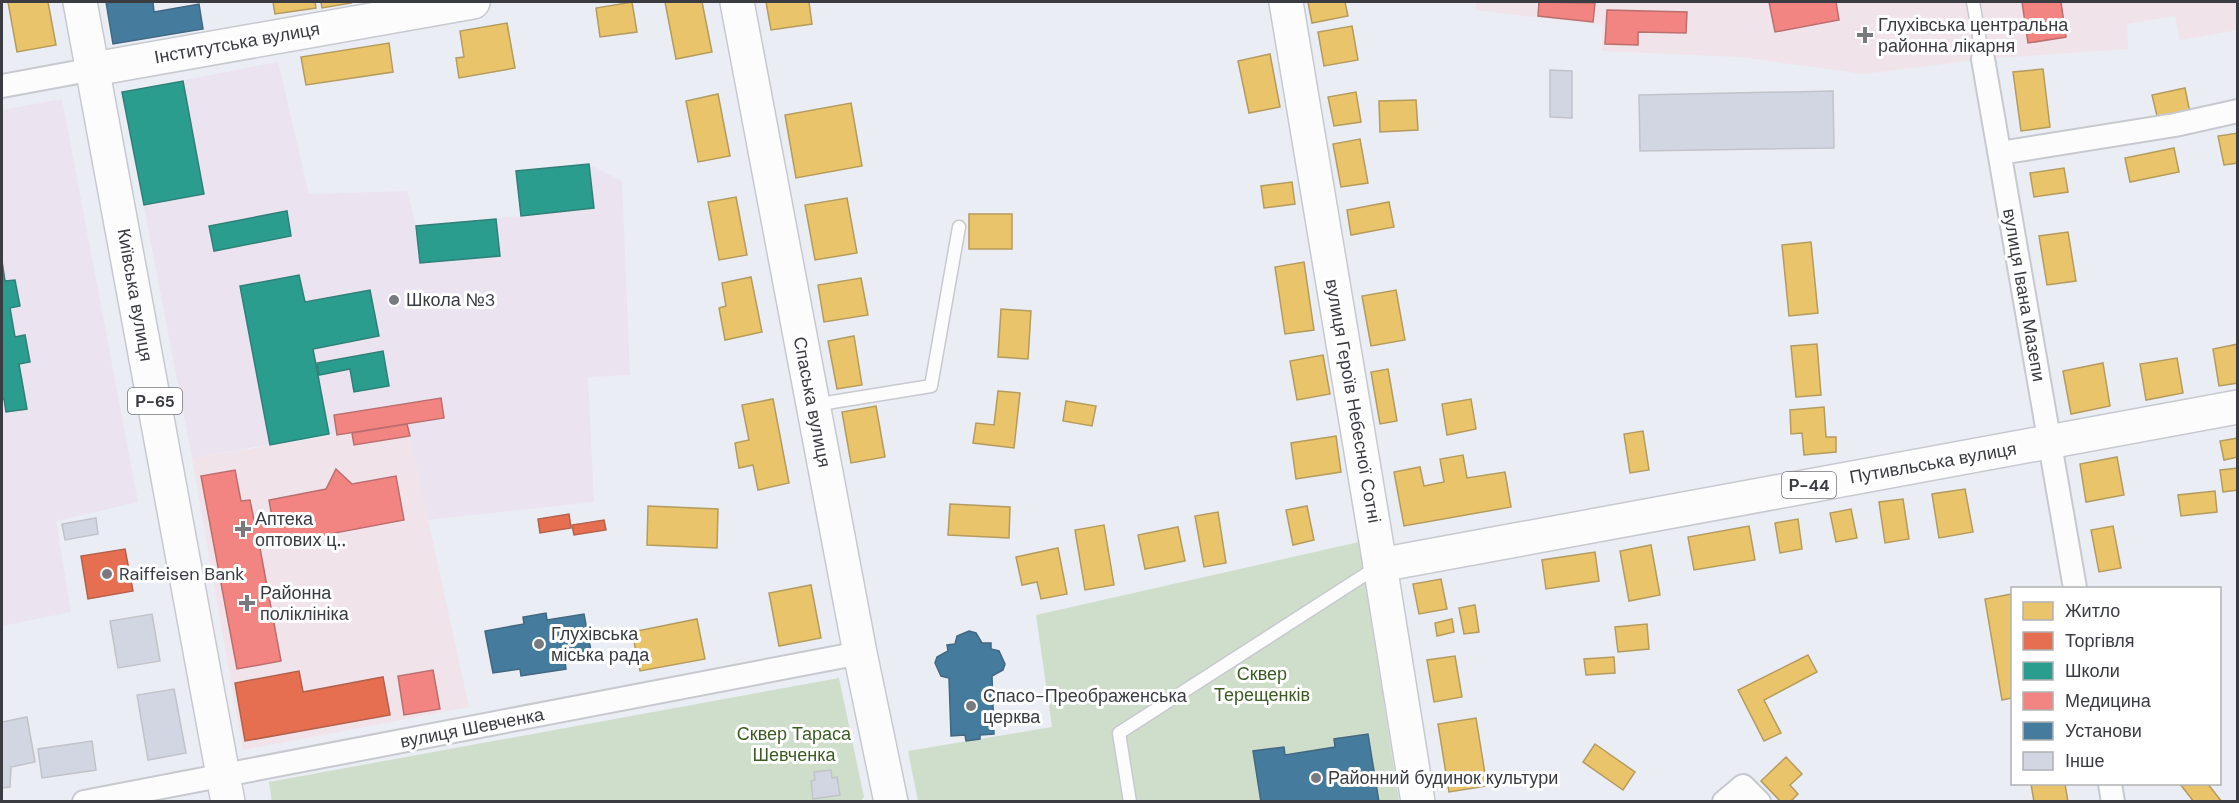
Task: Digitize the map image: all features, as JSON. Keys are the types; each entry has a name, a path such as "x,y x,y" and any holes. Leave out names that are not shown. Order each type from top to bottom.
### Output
{"main road":[{"name":"Київська вулиця","path":"80,2 226,789"},
{"name":"Інститутська вулиця","path":"94,69 473,2"},
{"name":"Спаська вулиця","path":"737,2 860,652 891,801"},
{"name":"вулиця Героїв Небесної Сотні","path":"1286,2 1418,801"},
{"name":"Путивльська вулиця","path":"1380,565 2238,407"}],"street":[{"name":"вулиця Івана Мазепи","path":"1983,59 2075,587"},
{"name":"Інститутська вулиця","path":"2,86 94,69"},
{"path":"2000,153 2175,125 2238,111"},
{"name":"вулиця Шевченка","path":"84,801 226,789 860,652"},
{"path":"2110,785 2113,801"},
{"path":"1724,801 1743,786 1759,801"}],"lane":[{"name":"вулиця Івана Мазепи","path":"1973,2 1983,59"},
{"path":"813,405 931,386 959,226"},
{"path":"1130,801 1119,733 1380,565"}],"shaded area":[{"name":"Глухівська центральна районна лікарня","path":"1477,2 2237,2 2238,30 2180,40 2175,16 2127,24 2128,49 1983,59 1864,74 1740,57 1602,51 1602,25 1475,10"},
{"name":"Школа №3","path":"278,62 309,194 407,191 416,226 521,216 516,171 589,164 622,181 630,375 588,377 594,502 427,520 410,436 329,434 192,458 122,92"},
{"path":"62,99 138,502 56,521 71,612 2,626 2,110"},
{"path":"407,424 469,707 243,750 192,458"}],"green space":[{"name":"Сквер Терещенків","path":"1359,542 1399,801 918,801 908,751 1052,727 1036,615"},
{"name":"Сквер Тараса Шевченка","path":"839,678 864,797 860,802 272,802 269,782"}],"building: Житло":[{"path":"8,2 48,2 56,45 17,52"},
{"path":"273,2 315,2 316,8 275,14"},
{"path":"321,2 350,2 351,3 322,8"},
{"path":"632,2 637,32 600,37 596,8"},
{"path":"665,2 702,2 712,52 676,59"},
{"path":"766,2 809,2 812,24 771,30"},
{"path":"1308,2 1345,2 1348,16 1312,23"},
{"path":"507,23 515,68 459,78 456,58 464,57 460,31"},
{"path":"1352,26 1358,60 1324,66 1318,32"},
{"path":"389,43 393,72 306,85 301,57"},
{"path":"1270,54 1280,107 1249,113 1238,61"},
{"path":"2043,69 2050,127 2021,131 2013,72"},
{"path":"2185,88 2190,113 2158,120 2152,95"},
{"path":"1356,92 1361,122 1334,126 1328,97"},
{"path":"718,94 730,156 698,162 686,101"},
{"path":"1416,100 1418,130 1380,132 1379,101"},
{"path":"851,103 862,166 796,178 785,115"},
{"path":"2238,133 2238,163 2224,165 2218,136"},
{"path":"1360,139 1368,183 1341,187 1333,144"},
{"path":"2174,148 2179,172 2130,182 2125,158"},
{"path":"2064,168 2068,192 2034,197 2030,173"},
{"path":"1292,182 1295,204 1264,208 1261,186"},
{"path":"736,197 747,255 719,260 708,202"},
{"path":"847,198 857,253 815,260 805,205"},
{"path":"1389,202 1394,227 1351,235 1347,210"},
{"path":"969,214 1012,214 1012,249 969,249"},
{"path":"2068,232 2076,281 2047,285 2039,236"},
{"path":"1811,242 1818,313 1789,316 1782,245"},
{"path":"1304,262 1314,330 1285,334 1275,267"},
{"path":"751,277 762,332 725,340 719,308 726,306 722,283"},
{"path":"861,278 868,315 824,322 818,285"},
{"path":"1396,290 1405,340 1371,346 1362,296"},
{"path":"1001,309 1031,311 1028,359 998,357"},
{"path":"854,336 862,385 837,389 828,341"},
{"path":"1817,344 1821,395 1796,397 1791,346"},
{"path":"2238,344 2238,383 2219,386 2213,349"},
{"path":"1323,355 1330,394 1297,400 1290,361"},
{"path":"2177,358 2183,393 2146,400 2140,364"},
{"path":"2103,363 2110,406 2071,414 2063,371"},
{"path":"1388,369 1397,421 1380,424 1371,372"},
{"path":"998,391 1020,393 1014,448 973,443 976,423 994,425"},
{"path":"773,399 789,483 758,490 753,465 739,468 735,443 749,440 742,405"},
{"path":"1471,399 1476,429 1447,435 1442,404"},
{"path":"1066,401 1096,406 1092,426 1063,421"},
{"path":"876,406 885,457 851,463 842,412"},
{"path":"1824,407 1826,437 1836,437 1836,452 1804,455 1802,433 1791,434 1790,410"},
{"path":"1643,431 1649,470 1630,473 1624,434"},
{"path":"1336,436 1341,472 1296,479 1291,443"},
{"path":"2238,438 2238,457 2224,460 2220,441"},
{"path":"1463,455 1467,478 1505,472 1511,507 1404,526 1394,472 1420,467 1424,486 1444,482 1440,459"},
{"path":"2117,457 2124,495 2086,502 2080,464"},
{"path":"2238,468 2238,490 2223,492 2220,470"},
{"path":"1965,489 1973,532 1939,538 1932,494"},
{"path":"2215,491 2217,512 2181,516 2178,495"},
{"path":"1903,499 1909,539 1885,543 1879,502"},
{"path":"950,504 1010,507 1009,538 948,535"},
{"path":"648,506 718,509 717,548 647,545"},
{"path":"1307,506 1314,540 1293,545 1286,510"},
{"path":"1851,509 1857,538 1836,542 1830,513"},
{"path":"1218,512 1226,563 1204,567 1195,516"},
{"path":"1798,519 1802,549 1780,553 1775,523"},
{"path":"1104,525 1114,585 1085,590 1075,530"},
{"path":"1749,526 1755,560 1694,570 1688,537"},
{"path":"2113,526 2121,568 2099,572 2091,530"},
{"path":"1178,527 1185,561 1145,569 1138,535"},
{"path":"1651,545 1660,595 1629,601 1620,551"},
{"path":"1058,548 1067,594 1041,599 1037,582 1022,585 1016,557"},
{"path":"1595,552 1599,581 1546,589 1542,560"},
{"path":"1441,579 1447,609 1419,614 1413,584"},
{"path":"811,585 821,638 779,646 769,593"},
{"path":"2011,594 2011,698 2002,700 1985,599"},
{"path":"1475,605 1479,632 1464,634 1459,608"},
{"path":"697,619 705,659 640,671 632,632"},
{"path":"1452,619 1454,632 1437,636 1435,623"},
{"path":"1647,624 1649,649 1618,652 1615,627"},
{"path":"1808,655 1817,672 1764,700 1781,733 1764,741 1738,690"},
{"path":"1455,656 1462,697 1434,702 1427,660"},
{"path":"1614,657 1615,673 1586,675 1584,659"},
{"path":"1476,718 1487,786 1449,792 1438,724"},
{"path":"1595,744 1635,772 1623,790 1583,762"},
{"path":"1786,757 1802,774 1790,785 1798,794 1790,802 1781,802 1761,781"},
{"path":"2031,785 2065,785 2068,802 2034,802"},
{"path":"2181,785 2209,785 2222,802 2194,802"}],"building: Торгівля":[{"path":"569,514 571,528 540,533 538,519"},
{"path":"604,520 606,530 574,535 572,525"},
{"name":"Raiffeisen Bank","path":"125,549 133,591 88,599 81,556"},
{"path":"299,671 303,692 383,677 390,715 245,741 235,683"}],"building: Школи":[{"path":"183,81 204,194 144,205 122,92"},
{"path":"589,164 594,208 521,216 516,171"},
{"path":"287,211 291,236 214,251 209,226"},
{"path":"496,219 500,256 420,263 416,226"},
{"path":"2,261 5,281 15,280 20,306 10,308 15,337 25,335 30,362 19,364 27,409 6,412 4,399 2,399"},
{"path":"299,275 305,302 370,290 379,336 313,349 329,434 270,445 240,286"},
{"path":"383,351 389,386 354,392 350,369 319,375 317,363"}],"building: Медицина":[{"path":"1539,2 1595,3 1593,22 1538,16"},
{"path":"1769,2 1836,2 1839,20 1775,32"},
{"path":"2022,2 2061,2 2066,37 2028,43"},
{"path":"1607,10 1687,12 1686,33 1638,32 1638,45 1605,44"},
{"path":"441,398 444,418 337,435 334,415"},
{"path":"407,424 410,436 354,445 352,433"},
{"name":"Районна поліклініка","path":"336,469 352,484 396,476 404,520 277,544 276,540 259,543 281,661 237,669 201,476 235,470 241,501 250,500 254,520 272,517 269,500 326,489"},
{"path":"433,670 440,709 404,715 398,676"}],"building: Установи":[{"path":"106,2 153,2 154,12 199,4 203,29 113,44"},
{"name":"Глухівська міська рада","path":"546,613 547,620 584,614 592,656 565,661 566,669 521,676 520,669 493,673 485,631 524,624 523,617"},
{"name":"Спасо-Преображенська церква","path":"969,631 976,633 982,643 991,643 991,649 999,651 1005,664 1003,670 992,676 994,734 980,735 980,739 966,741 965,735 951,736 949,678 941,676 935,663 937,657 948,651 947,645 955,644 957,636"},
{"name":"Районний будинок культури","path":"1368,734 1379,802 1261,802 1253,751 1284,747 1285,755 1335,747 1334,739"}],"building: Інше":[{"path":"1550,70 1572,71 1572,118 1550,117"},
{"path":"1833,91 1834,148 1640,151 1639,95"},
{"path":"96,518 98,534 65,540 62,524"},
{"path":"152,614 160,661 118,668 110,621"},
{"path":"174,689 186,753 148,760 137,695"},
{"path":"27,717 35,762 11,767 10,787 2,788 2,722"},
{"path":"92,741 96,770 42,778 38,749"},
{"path":"831,770 832,778 837,777 840,795 813,799 811,781 815,780 814,772"}],"place":[{"name":"Глухівська центральна районна лікарня","path":"1865,35"},
{"name":"Школа №3","path":"394,300"},
{"name":"Аптека оптових ц‥","path":"243,529"},
{"name":"Raiffeisen Bank","path":"107,574"},
{"name":"Районна поліклініка","path":"247,603"},
{"name":"Глухівська міська рада","path":"539,644"},
{"name":"Спасо-Преображенська церква","path":"971,706"},
{"name":"Районний будинок культури","path":"1316,778"}]}
